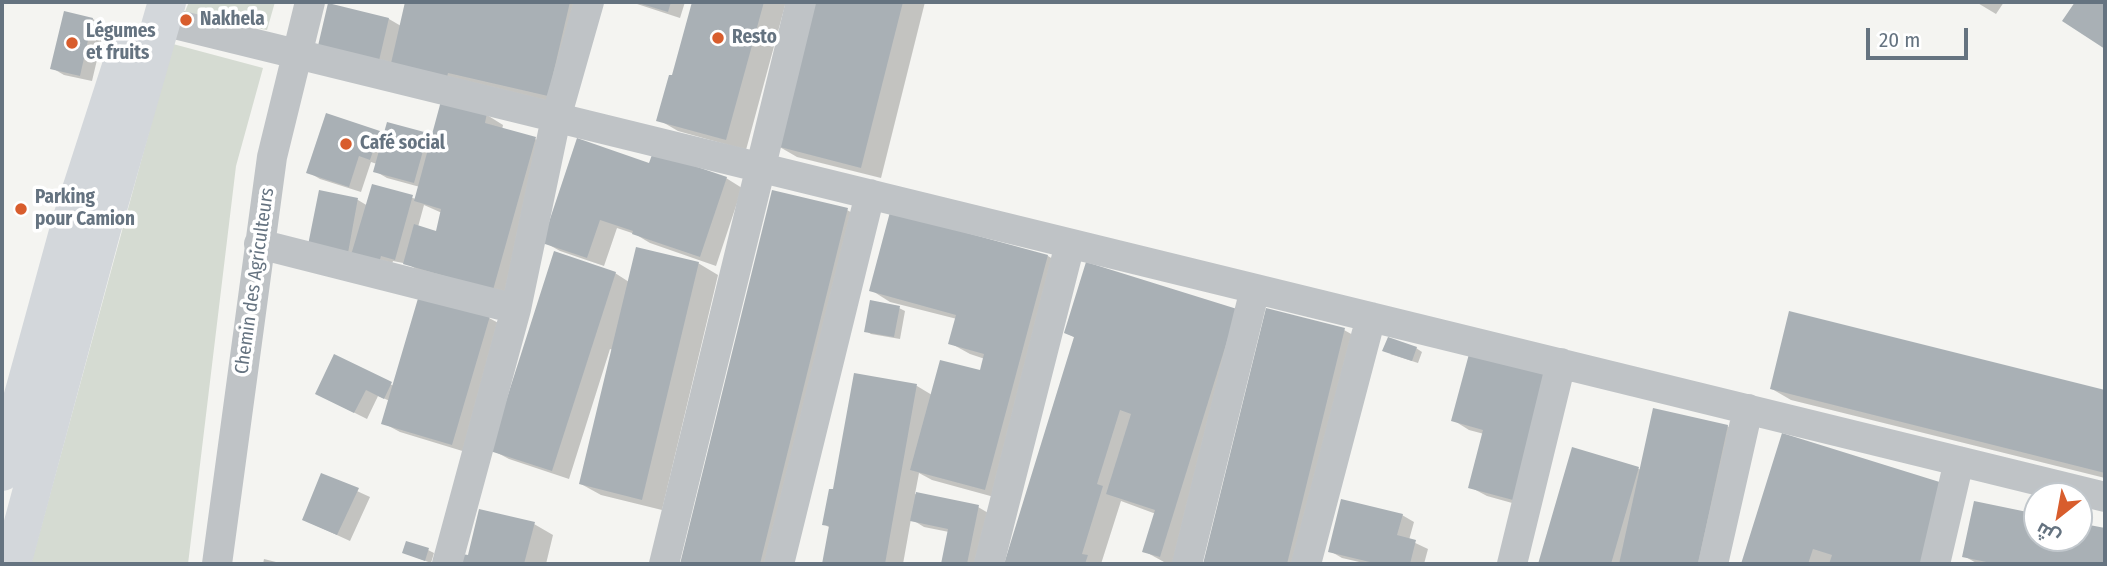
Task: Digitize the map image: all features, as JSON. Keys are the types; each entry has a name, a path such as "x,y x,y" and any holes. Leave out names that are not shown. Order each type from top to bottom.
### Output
{"main road":[{"path":"2,472 71,220 157,8"},
{"path":"12,564 105,218 157,8"}],"street":[{"name":"Chemin des Agriculteurs","path":"217,564 271,157 310,2"},
{"path":"447,564 516,309 556,118 589,2"},
{"path":"664,564 801,2"},
{"path":"157,8 297,54 2105,497"},
{"path":"779,564 870,194"},
{"path":"259,244 516,309"},
{"path":"989,564 1070,244"},
{"path":"1187,564 1255,289"},
{"path":"1306,564 1371,317"},
{"path":"1512,564 1561,363"},
{"path":"1713,564 1748,409"},
{"path":"1935,564 1959,461"}],"shaded area":[{"path":"189,2 275,2 267,30 184,14"},
{"path":"173,44 263,68 236,166 188,564 31,564"}],"building":[{"path":"405,2 570,2 548,96 448,73 445,85 389,72"},
{"path":"635,2 671,2 668,12"},
{"name":"Resto","path":"692,2 764,2 726,140 656,121"},
{"path":"811,2 903,2 861,168 776,146"},
{"path":"2075,2 2105,2 2105,49 2062,21"},
{"path":"328,3 389,18 378,65 317,50"},
{"name":"Légumes et fruits","path":"64,11 93,18 80,76 50,69"},
{"path":"441,101 487,113 485,123 536,137 493,290 403,264 414,224 436,231 441,209 414,201"},
{"name":"Café social","path":"326,113 380,131 370,160 359,156 349,187 306,173"},
{"path":"387,122 428,133 414,183 373,172"},
{"path":"577,138 649,163 653,152 727,177 700,257 600,220 587,258 542,243"},
{"path":"372,184 413,195 395,260 381,256 379,263 351,255"},
{"path":"319,190 358,198 348,253 308,245"},
{"path":"772,190 848,208 760,564 680,564"},
{"path":"890,212 1048,255 985,490 910,470 940,360 980,370 984,354 948,344 956,315 869,291"},
{"path":"636,247 699,262 642,500 579,484"},
{"path":"554,251 616,272 552,471 490,451"},
{"path":"1086,262 1237,309 1160,557 1142,552 1155,510 1106,494 1131,414 1120,410 1097,484 1103,486 1082,554 1088,555 1085,564 1004,564 1074,337 1064,333"},
{"path":"419,295 490,316 452,445 381,424"},
{"path":"870,300 900,306 894,337 864,332"},
{"path":"1266,308 1345,328 1287,564 1203,564"},
{"path":"1789,311 2105,390 2105,473 1770,389"},
{"path":"1388,337 1417,347 1412,361 1382,351"},
{"path":"334,354 392,382 384,399 366,390 354,413 315,394"},
{"path":"1469,354 1547,375 1513,500 1468,488 1483,430 1451,421"},
{"path":"854,373 917,384 885,564 822,564 829,526 822,525 829,489 833,489"},
{"path":"1653,408 1728,425 1698,564 1619,564"},
{"path":"1782,433 1946,484 1921,564 1829,564 1832,555 1813,549 1808,564 1741,564"},
{"path":"1572,447 1639,467 1611,564 1538,564"},
{"path":"321,473 359,488 337,535 302,520"},
{"path":"916,492 979,505 967,564 941,564 948,529 910,521"},
{"path":"1341,499 1403,514 1397,535 1416,540 1410,564 1378,564 1328,552"},
{"path":"1974,501 2023,511 2023,552 2093,552 2093,526 2105,528 2105,564 1996,564 1962,557"},
{"path":"479,509 535,522 524,564 459,564 462,554 468,555"},
{"path":"406,541 429,548 425,561 402,553"}],"place":[{"name":"Nakhela","path":"186,20"},
{"name":"Resto","path":"718,38"},
{"name":"Légumes et fruits","path":"72,43"},
{"name":"Café social","path":"346,144"},
{"name":"Parking pour Camion","path":"21,209"}]}
